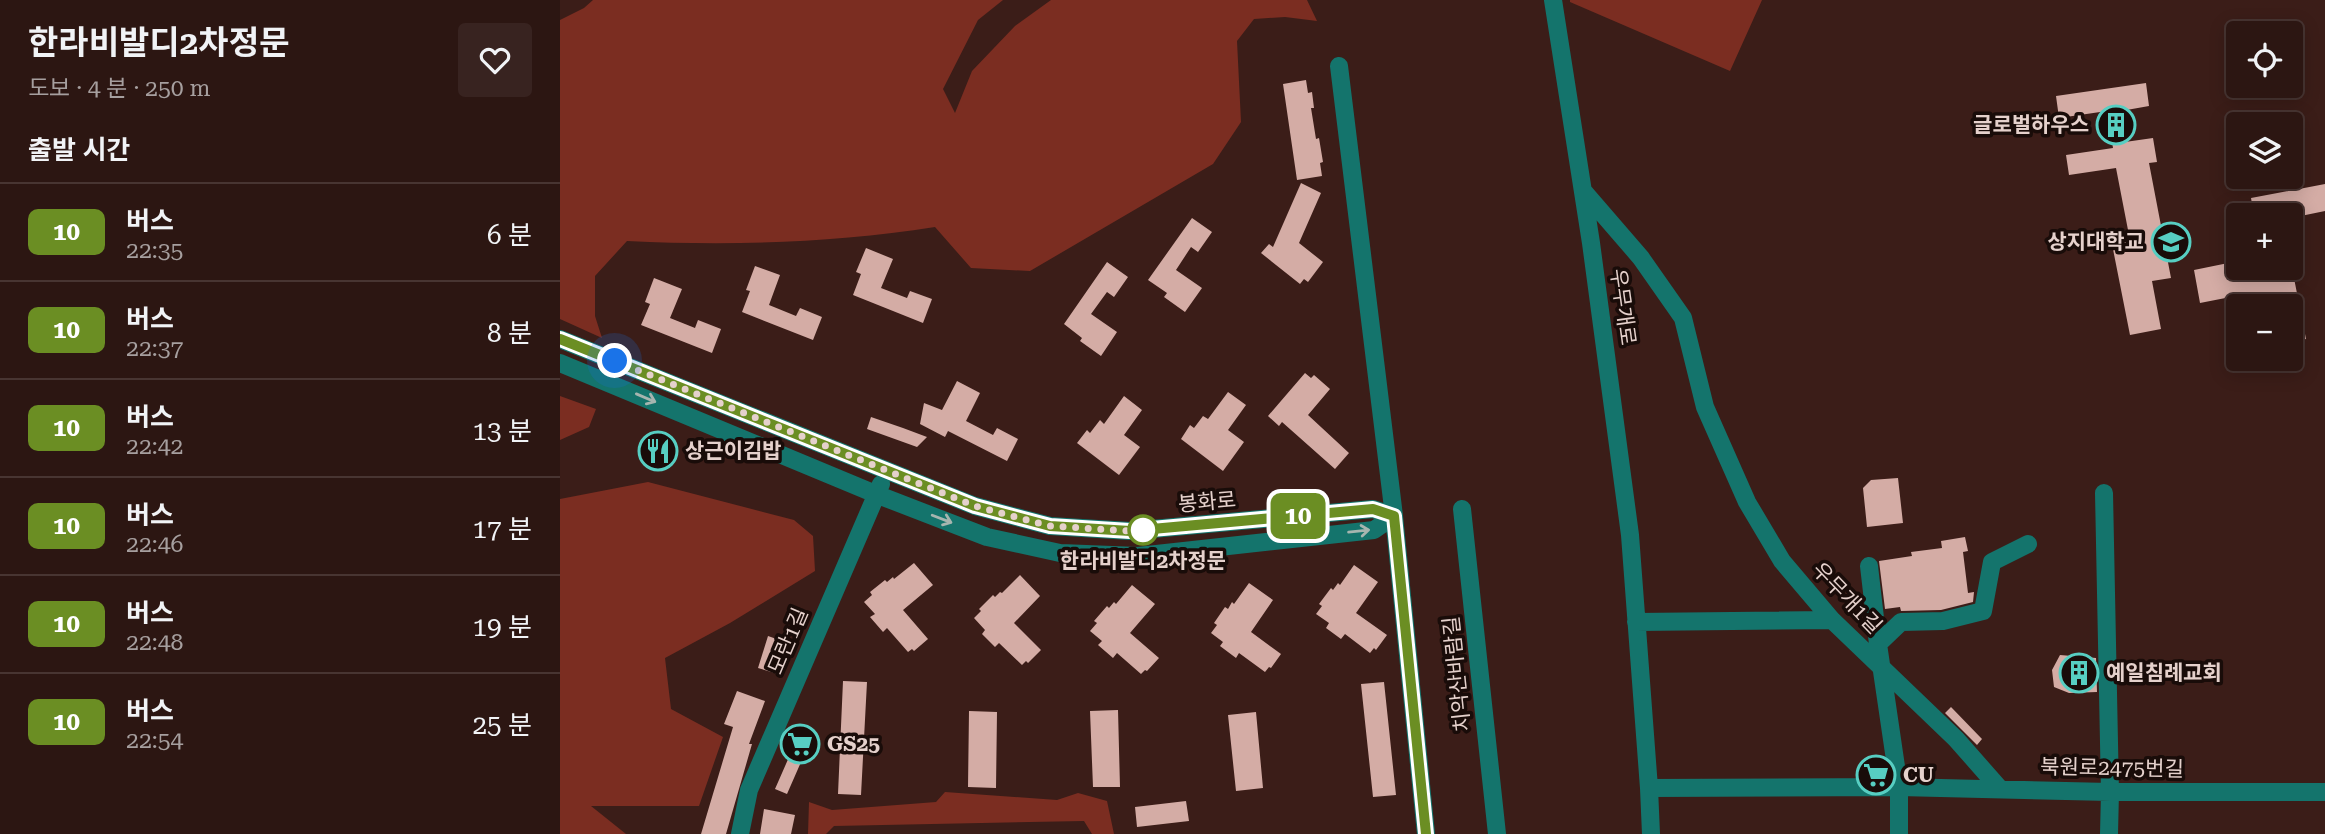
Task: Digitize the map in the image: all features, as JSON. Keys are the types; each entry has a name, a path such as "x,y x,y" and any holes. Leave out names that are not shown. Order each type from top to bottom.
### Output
{"street":[{"name":"우무개로","path":"1553,0 1584,192 1630,535 1651,834"},
{"path":"1339,66 1394,516 1426,834"},
{"name":"우무개1길","path":"1584,192 1641,258 1683,318 1705,407 1747,502 1782,561 1832,620 1956,739 2000,789"},
{"name":"봉화로","path":"560,339 975,506 1050,526 1130,531 1373,509 1394,516"},
{"path":"560,363 878,495 987,537 1060,553 1138,556 1374,530 1394,516"},
{"name":"모란1길","path":"740,834 749,790 878,495 885,469"},
{"path":"2104,493 2109,834"},
{"name":"치악산바람길","path":"1462,509 1497,834"},
{"path":"1878,644 1901,622 1943,621 1983,611 1992,562 2028,544"},
{"path":"1869,566 1899,787 1899,834"},
{"path":"1636,622 1832,620"},
{"name":"북원로2475번길","path":"1649,788 1899,787 2110,792 2325,792"}],"shaded area":[{"path":"593,0 1003,0 978,20 943,89 955,113 972,71 1015,26 1051,0 1307,0 1317,21 1285,17 1254,19 1237,41 1241,122 1213,164 1030,271 971,268 935,227 858,237 781,242 627,241 595,276 595,316 602,338 560,319 560,20 584,8"},
{"path":"1570,0 1762,0 1730,71"},
{"path":"560,396 596,409 589,427 560,440"},
{"path":"648,482 794,520 813,536 815,571 730,623 665,658 671,709 723,737 699,806 591,806 626,834 560,834 560,499"},
{"path":"945,792 1057,800 1078,793 1107,801 1114,834 1092,834 1084,821 834,826 826,834 808,834 809,802 832,810 936,802"}],"building":[{"path":"1306,80 1308,93 1312,92 1314,108 1311,108 1323,162 1320,163 1322,176 1297,180 1283,84"},
{"path":"2146,83 2149,106 2121,111 2125,142 2153,138 2157,162 2149,163 2171,278 2152,281 2161,329 2130,335 2110,234 2128,230 2116,168 2069,175 2066,155 2113,148 2107,111 2059,118 2056,96"},
{"path":"1301,183 1321,193 1299,243 1323,262 1308,282 1304,279 1300,284 1261,253 1269,244 1273,247"},
{"path":"2325,184 2325,211 2303,216 2303,203 2252,203 2251,198"},
{"path":"1192,218 1212,232 1198,252 1191,247 1176,270 1202,288 1185,312 1164,297 1167,293 1148,280"},
{"path":"866,248 893,259 881,288 907,298 910,291 932,299 923,323 853,295 861,274 856,272"},
{"path":"1107,262 1128,277 1114,297 1107,292 1091,314 1117,332 1101,356 1080,341 1082,338 1064,324"},
{"path":"2226,263 2226,280 2294,280 2297,294 2226,294 2226,298 2200,303 2194,270"},
{"path":"755,266 780,275 769,305 796,316 800,308 822,317 813,340 742,312 750,291 746,290"},
{"path":"654,278 682,289 670,318 695,328 698,320 721,329 712,353 641,325 650,304 645,302"},
{"path":"1305,373 1311,378 1314,375 1330,389 1308,415 1349,453 1335,469 1282,422 1279,426 1268,416"},
{"path":"957,381 980,393 966,421 993,435 997,428 1018,439 1007,461 948,431 945,437 920,424 924,403 942,410"},
{"path":"1228,392 1246,405 1228,430 1244,442 1223,471 1181,439 1190,425 1194,428 1203,416 1208,419"},
{"path":"1124,396 1142,410 1124,435 1140,447 1119,475 1077,443 1087,430 1090,433 1100,420 1104,424"},
{"path":"871,417 927,437 917,447 867,429"},
{"path":"1898,478 1903,523 1867,527 1863,488 1871,480"},
{"path":"1965,537 1968,551 1963,552 1968,593 1974,592 1973,602 1941,610 1901,611 1900,607 1885,609 1879,561 1912,556 1911,552 1942,548 1941,541"},
{"path":"914,563 933,585 903,610 928,639 914,651 912,649 908,652 887,628 883,632 870,617 875,614 864,602 872,595 870,592 885,580 887,582 893,577 894,579"},
{"path":"1354,565 1378,582 1356,613 1387,635 1376,650 1374,648 1370,653 1345,634 1341,639 1326,628 1329,623 1316,614 1322,606 1319,604 1331,588 1333,590 1338,583 1340,585"},
{"path":"1020,575 1040,596 1014,623 1041,650 1028,663 1026,661 1022,665 999,643 995,647 982,634 985,630 974,618 993,595 995,597 1002,593"},
{"path":"1249,583 1273,600 1251,632 1281,654 1265,672 1239,653 1236,658 1220,646 1223,642 1211,633 1225,607 1228,609 1232,602 1234,604"},
{"path":"1132,585 1155,604 1130,633 1159,658 1141,674 1117,653 1113,658 1098,645 1102,641 1090,631 1097,623 1094,621 1107,606 1109,608 1114,602 1116,604"},
{"path":"768,636 788,643 778,674 758,668"},
{"name":"예일침례교회","path":"2060,655 2096,658 2097,692 2069,693 2054,687 2052,670"},
{"path":"843,681 867,682 861,795 838,794"},
{"path":"1384,682 1396,795 1373,797 1361,684"},
{"path":"737,691 765,701 749,744 752,744 726,834 701,834 733,727 724,724"},
{"path":"1951,707 1982,739 1977,745 1945,713"},
{"path":"1118,710 1120,787 1093,787 1090,711"},
{"path":"969,711 997,712 996,788 968,787"},
{"path":"1256,712 1263,788 1236,791 1228,715"},
{"path":"800,732 812,737 787,794 775,789"},
{"path":"1186,801 1189,821 1137,827 1135,807"},
{"path":"764,809 795,815 791,834 760,834"}],"bus line":[{"name":"10","path":"560,339 975,506 1050,526 1130,531 1373,509 1394,516 1426,834"}],"place":[{"name":"글로벌하우스","path":"2116,125"},
{"name":"상지대학교","path":"2171,242"},
{"name":"상근이김밥","path":"658,451"},
{"name":"한라비발디2차정문","path":"1143,530"},
{"name":"예일침례교회","path":"2079,673"},
{"name":"GS25","path":"800,744"},
{"name":"CU","path":"1876,775"}],"route":[{"path":"615,361 975,506 1050,526 1143,530"}]}
